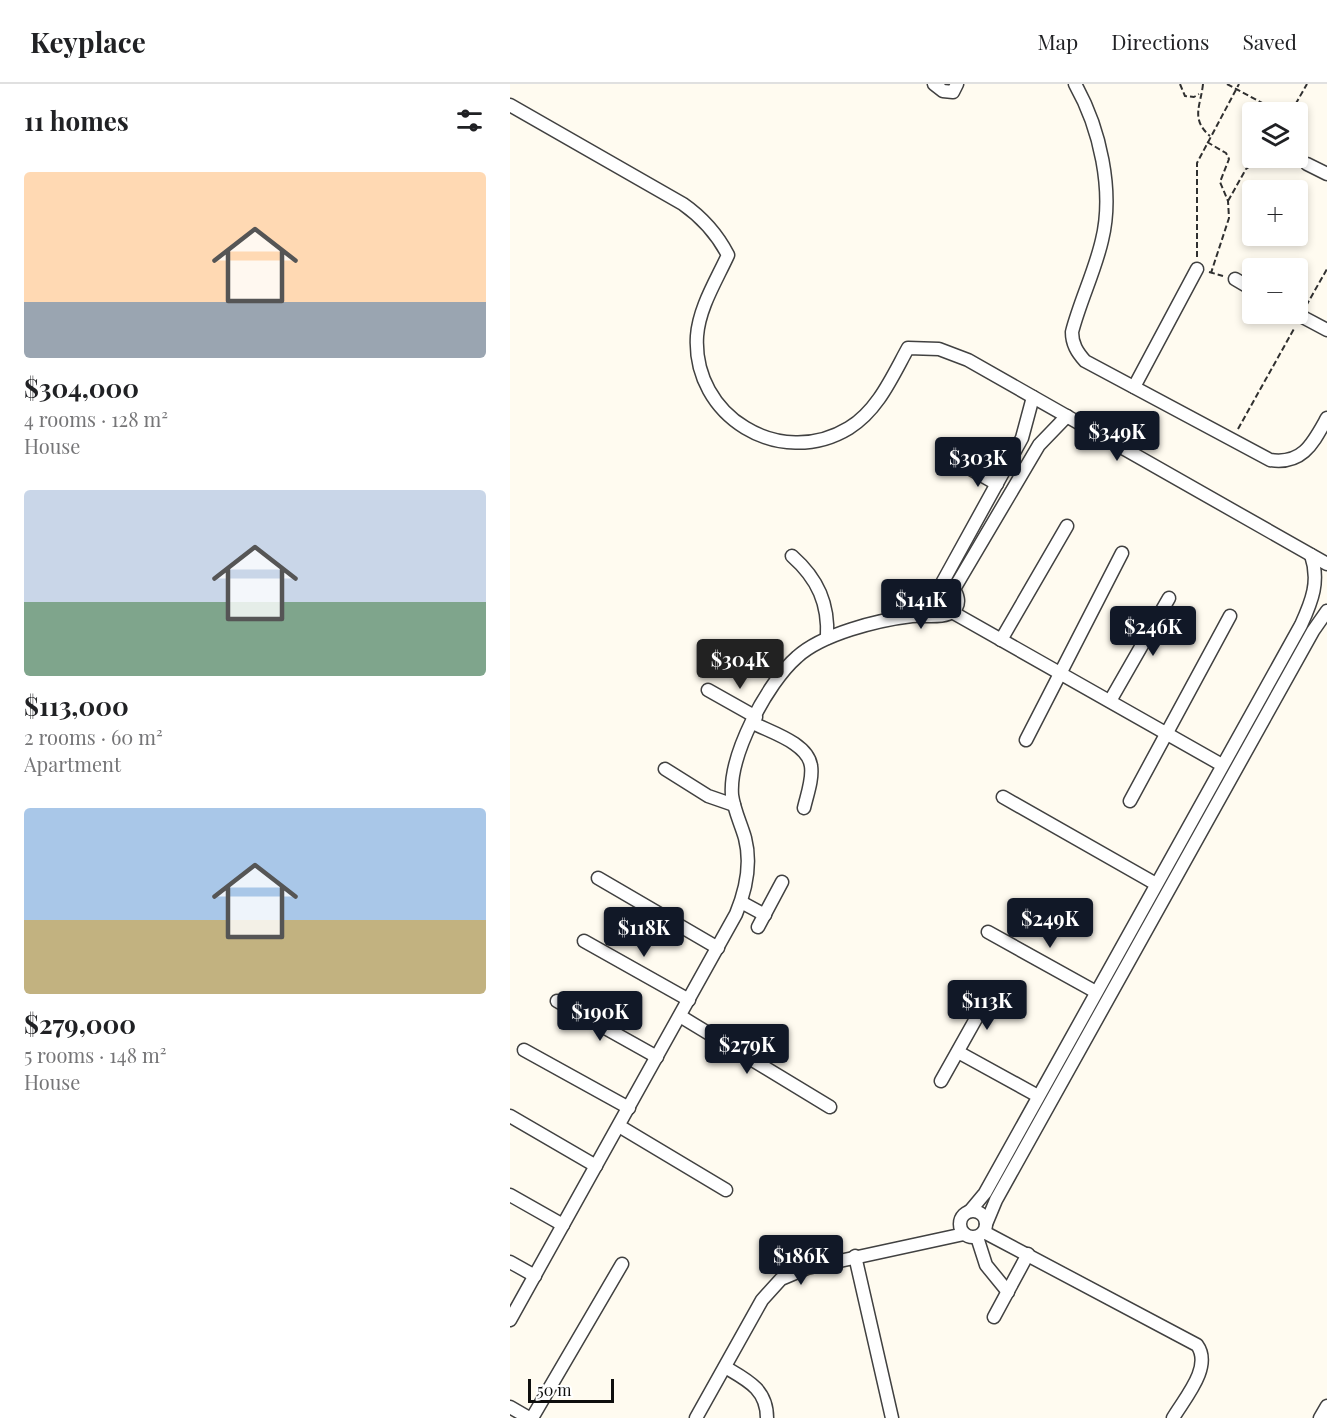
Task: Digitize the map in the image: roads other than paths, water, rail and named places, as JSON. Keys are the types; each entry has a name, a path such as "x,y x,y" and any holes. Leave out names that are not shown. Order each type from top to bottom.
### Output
{"street":[{"path":"934,84 948,92 953,92 957,84"},
{"path":"1075,84 1087,108 1100,151 1106,216 1102,241 1074,324 1072,340 1086,361 1270,460 1295,459 1312,445 1327,418"},
{"path":"510,105 683,204 701,218 716,235 728,255 700,321 698,359 705,384 715,401 728,416 748,431 773,440 800,443 839,433 871,409 908,348 929,347 959,355 1327,564"},
{"path":"1308,164 1327,174"},
{"path":"1134,387 1197,269"},
{"path":"1235,279 1242,283"},
{"path":"1308,320 1327,330"},
{"path":"902,618 929,592 940,585 1018,447 1026,429 1033,397"},
{"path":"952,612 958,601 954,589 1032,456 1067,416"},
{"path":"1018,447 1032,456"},
{"path":"946,454 997,484"},
{"path":"1001,640 1067,526"},
{"path":"1026,740 1122,553"},
{"path":"982,1231 1072,1047 1096,992 1310,606 1316,581 1311,555"},
{"path":"792,556 809,572 821,592 827,615 827,638"},
{"path":"940,585 954,589"},
{"path":"929,592 929,606 939,615"},
{"path":"1110,702 1169,598"},
{"path":"964,1234 960,1223 963,1216 985,1193 1038,1096 1072,1047 1207,820 1313,631 1327,611"},
{"path":"510,1320 718,948 741,902 748,876 747,850 734,805 733,772 755,720 789,664 808,649 827,638 902,618 952,612 1222,765"},
{"path":"1130,801 1230,616"},
{"path":"708,690 799,747 807,755 811,772 804,808"},
{"path":"665,769 708,796 734,805"},
{"path":"1003,797 1156,884"},
{"path":"1195,813 1207,820"},
{"path":"598,878 718,948"},
{"path":"758,927 782,882"},
{"path":"741,902 765,915"},
{"path":"988,932 1096,992"},
{"path":"584,941 689,1000"},
{"path":"941,1081 979,1012 975,1005 957,994"},
{"path":"557,1002 657,1057"},
{"path":"680,1016 830,1107"},
{"path":"524,1050 629,1108"},
{"path":"958,1052 1038,1096"},
{"path":"510,1116 596,1166"},
{"path":"619,1126 726,1190"},
{"path":"510,1195 563,1225"},
{"path":"970,1211 983,1215 982,1231 986,1265 1008,1292"},
{"path":"696,1418 762,1300 774,1285 798,1271 982,1231 1197,1345 1202,1354 1202,1365 1173,1418"},
{"path":"994,1317 1028,1254"},
{"path":"855,1257 892,1418"},
{"path":"510,1262 535,1276"},
{"path":"510,1407 530,1418 622,1264"},
{"path":"725,1367 760,1391 766,1404 767,1418"},
{"path":"1320,1418 1327,1406"}]}
